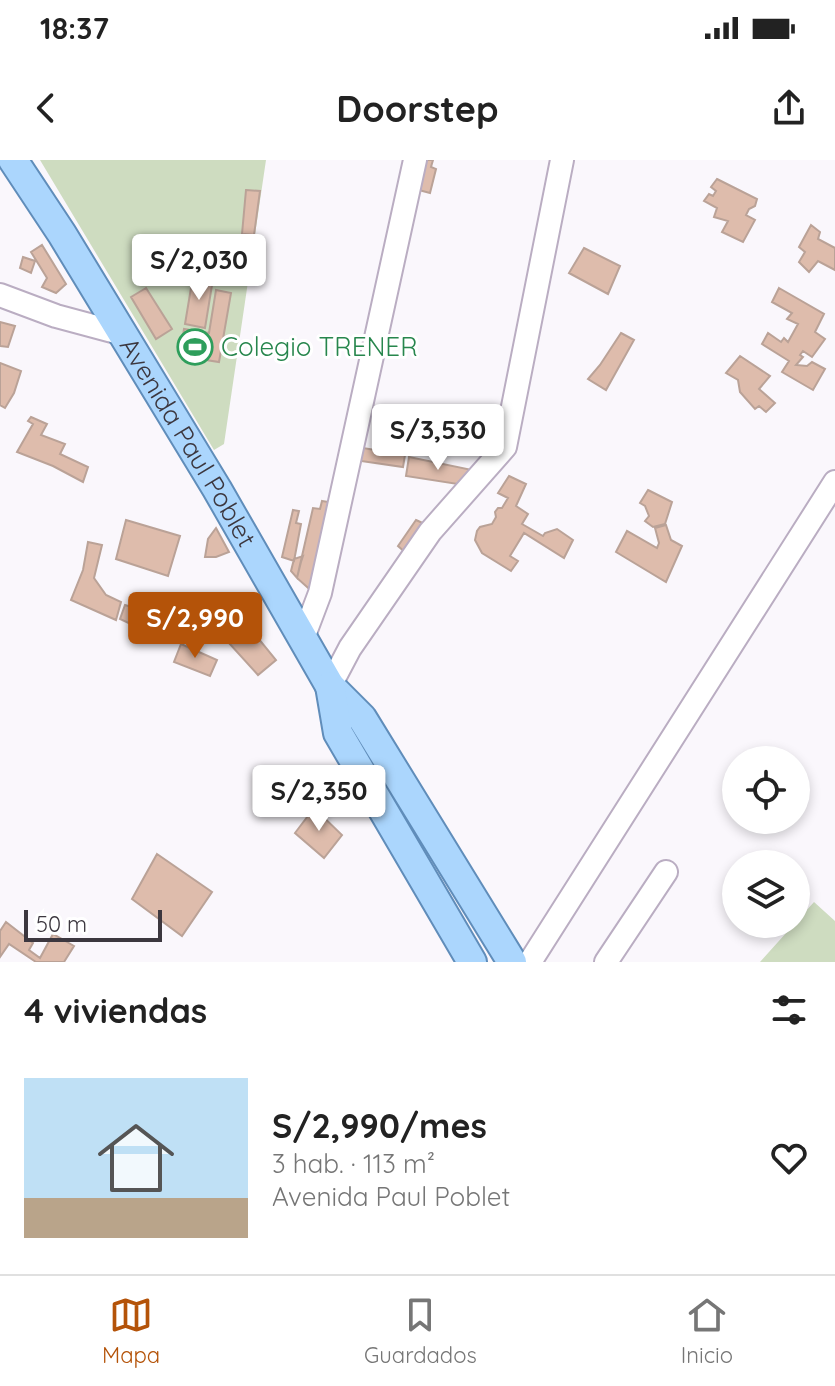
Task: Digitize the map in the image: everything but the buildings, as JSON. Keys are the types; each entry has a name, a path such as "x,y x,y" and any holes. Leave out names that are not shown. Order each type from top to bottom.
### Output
{"main road":[{"name":"Avenida Paul Poblet","path":"13,160 217,489 330,686 362,718 512,962"},
{"name":"Avenida Paul Poblet","path":"330,686 338,733 472,962"}],"street":[{"path":"303,638 320,593 415,160"},
{"path":"330,686 350,648 415,553 449,509 505,447 562,160"},
{"path":"0,295 56,316 123,334"},
{"path":"530,962 835,482"},
{"path":"606,962 666,872"}],"green space":[{"name":"Colegio TRENER","path":"40,160 266,160 224,444 214,450"},
{"path":"814,902 835,921 835,962 760,962 782,938 810,938 810,906"}],"place":[{"name":"Colegio TRENER","path":"195,347"}]}
